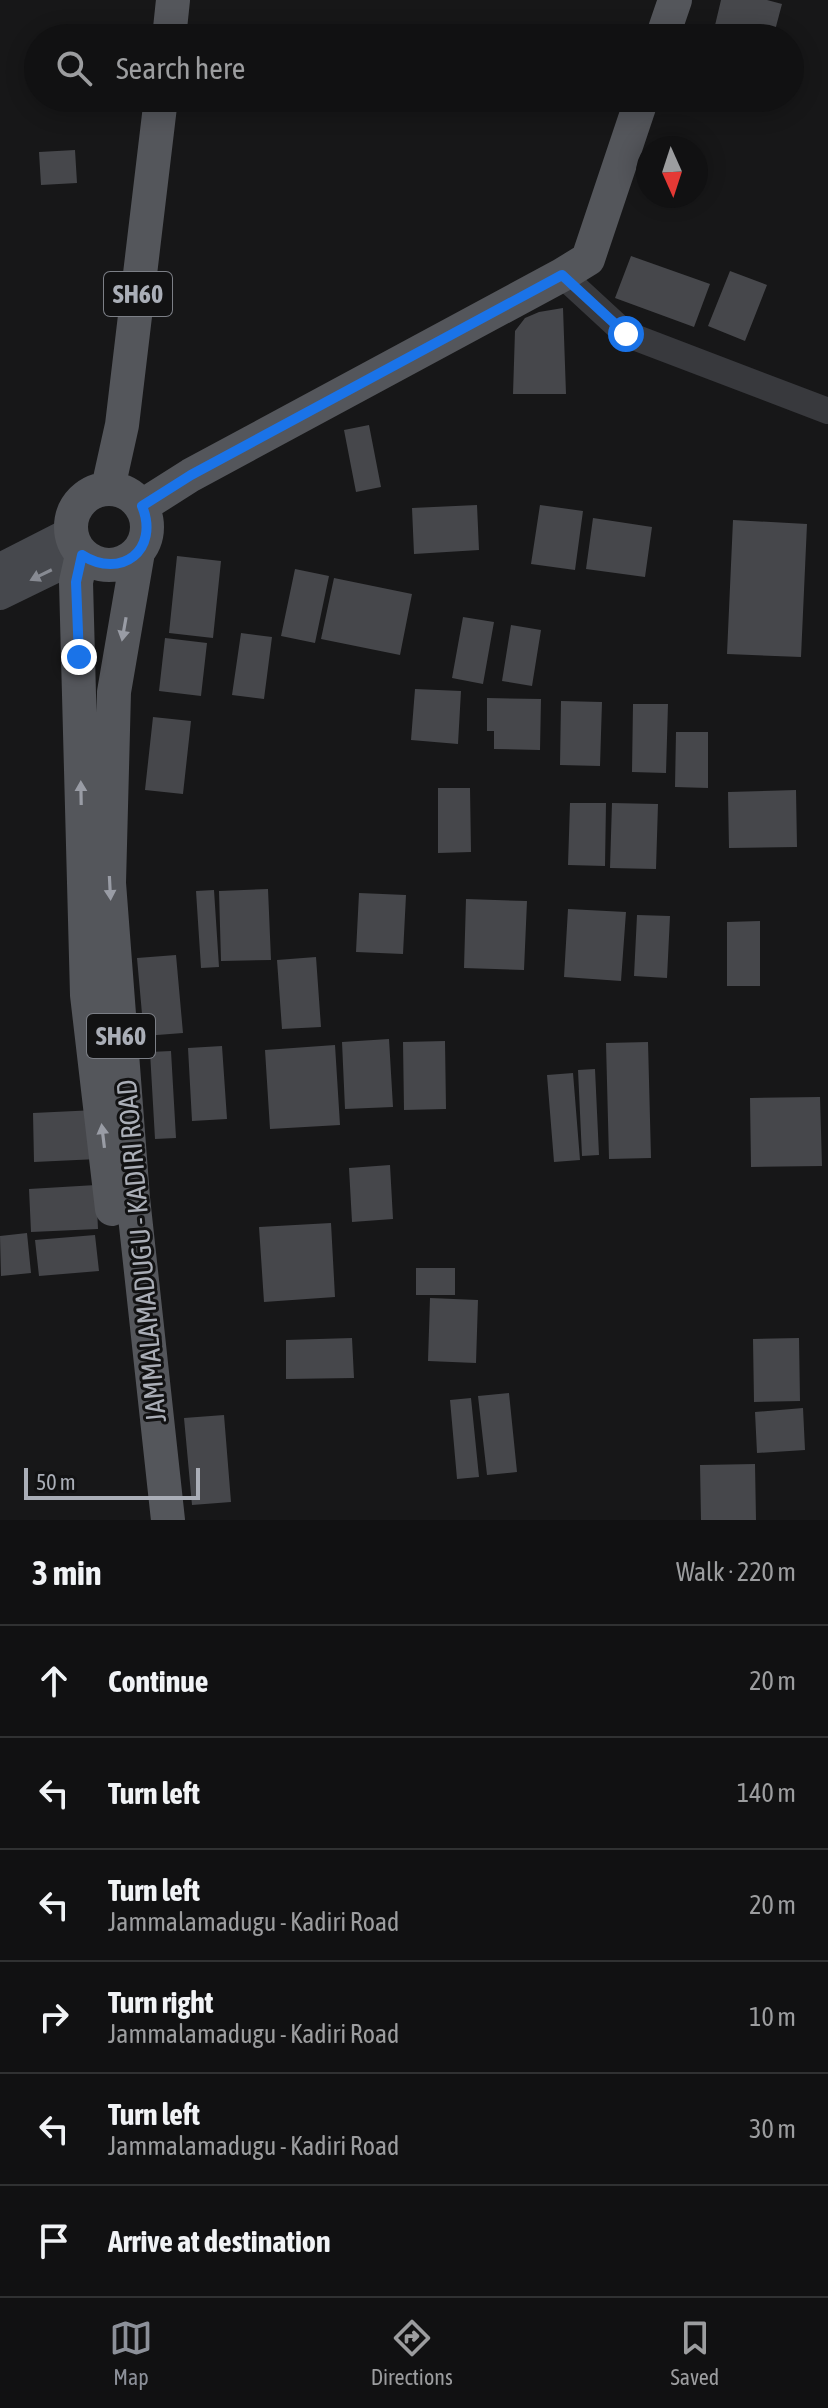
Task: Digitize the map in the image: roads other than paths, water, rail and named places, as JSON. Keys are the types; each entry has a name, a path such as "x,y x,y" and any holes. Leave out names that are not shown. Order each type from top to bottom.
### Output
{"main road":[{"path":"170,24 173,0"},
{"path":"667,24 675,0"},
{"name":"SH60","path":"108,488 122,425 159,112"},
{"path":"108,488 133,496 142,506 191,475 588,259 637,112"},
{"name":"JAMMALAMADUGU - KADIRI ROAD","path":"108,488 83,498 71,520 76,544 87,995 146,1520"},
{"name":"JAMMALAMADUGU - KADIRI ROAD","path":"142,506 147,518 147,530 145,542 138,552 114,692 109,883 133,1198 168,1520"},
{"path":"76,544 104,565 117,565 138,552"},
{"path":"0,568 76,544"},
{"path":"0,595 76,544"}],"street":[{"path":"562,275 626,334 828,411"}]}
